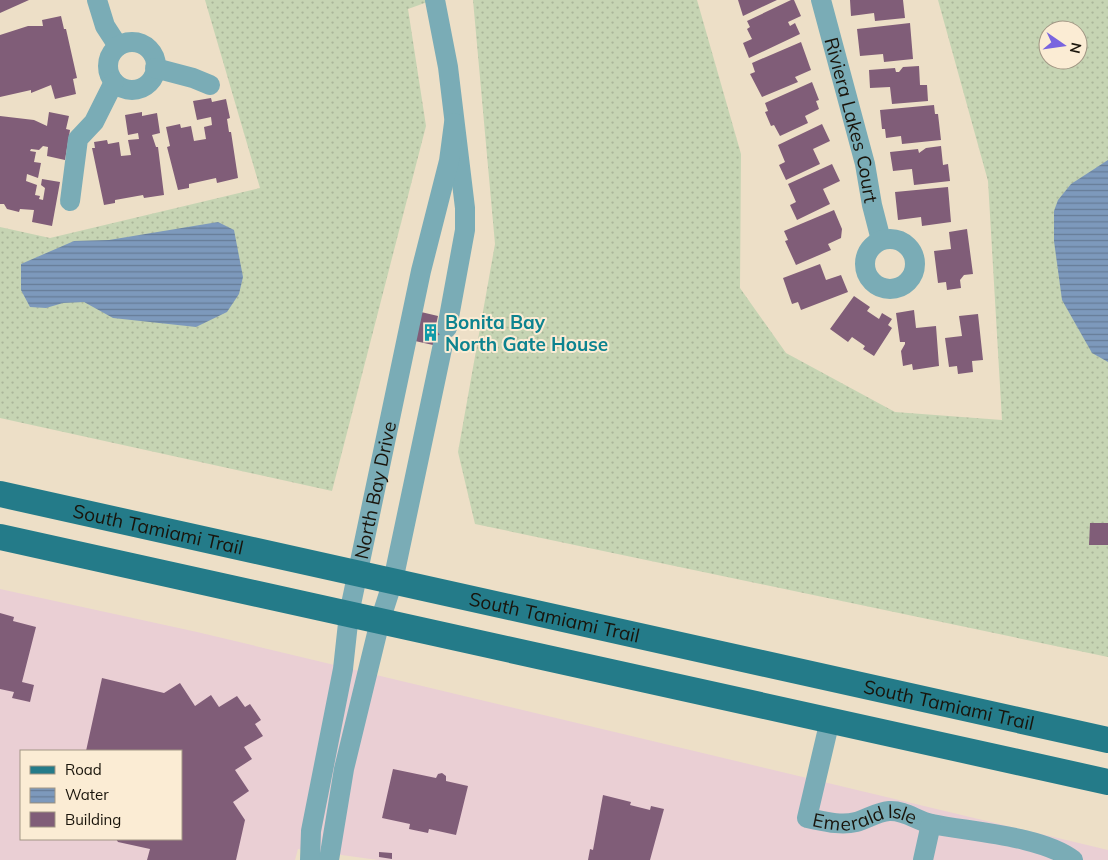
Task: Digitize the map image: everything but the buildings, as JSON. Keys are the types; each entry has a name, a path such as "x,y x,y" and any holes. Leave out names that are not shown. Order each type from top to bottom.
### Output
{"main road":[{"name":"South Tamiami Trail","path":"0,494 1108,740"},
{"path":"0,536 1108,782"}],"street":[{"path":"97,0 105,26 118,46"},
{"name":"North Bay Drive","path":"329,860 344,769 380,621 393,581 445,336 465,230 466,208 448,67 435,0"},
{"name":"Riviera Lakes Court","path":"821,0 865,164 872,206 881,240"},
{"path":"126,42 136,42 144,45 155,59 153,76 140,88 123,88 114,82 110,75 108,62 110,55 118,46 126,42"},
{"path":"155,68 193,78 210,85"},
{"path":"70,201 78,139 94,122 114,82"},
{"name":"North Bay Drive","path":"310,860 311,831 343,669 349,614 421,271 449,161 454,123"},
{"name":"Emerald Isle","path":"830,720 807,818 841,824 855,822 888,811 900,812 931,824 966,828 1046,846 1073,860"},
{"name":"Emerald Isle","path":"923,860 931,824"}],"shaded area":[{"path":"0,589 197,632 1108,850 1108,860 378,860 298,849 295,860 0,860"}],"green space":[{"path":"205,0 433,0 408,9 426,126 332,491 0,418 0,227 50,238 260,188"},
{"path":"473,0 697,0 741,154 740,288 786,353 895,412 1002,420 988,181 938,0 1108,0 1108,657 475,524 458,452 495,244"}],"water":[{"path":"1108,160 1108,362 1092,353 1062,300 1054,241 1054,211 1058,200 1071,184"},
{"path":"218,222 234,230 243,277 239,294 227,312 196,327 113,318 84,302 63,303 46,308 30,307 21,290 21,264 74,241 109,240"}],"place":[{"name":"Bonita Bay North Gate House","path":"431,333"}]}
